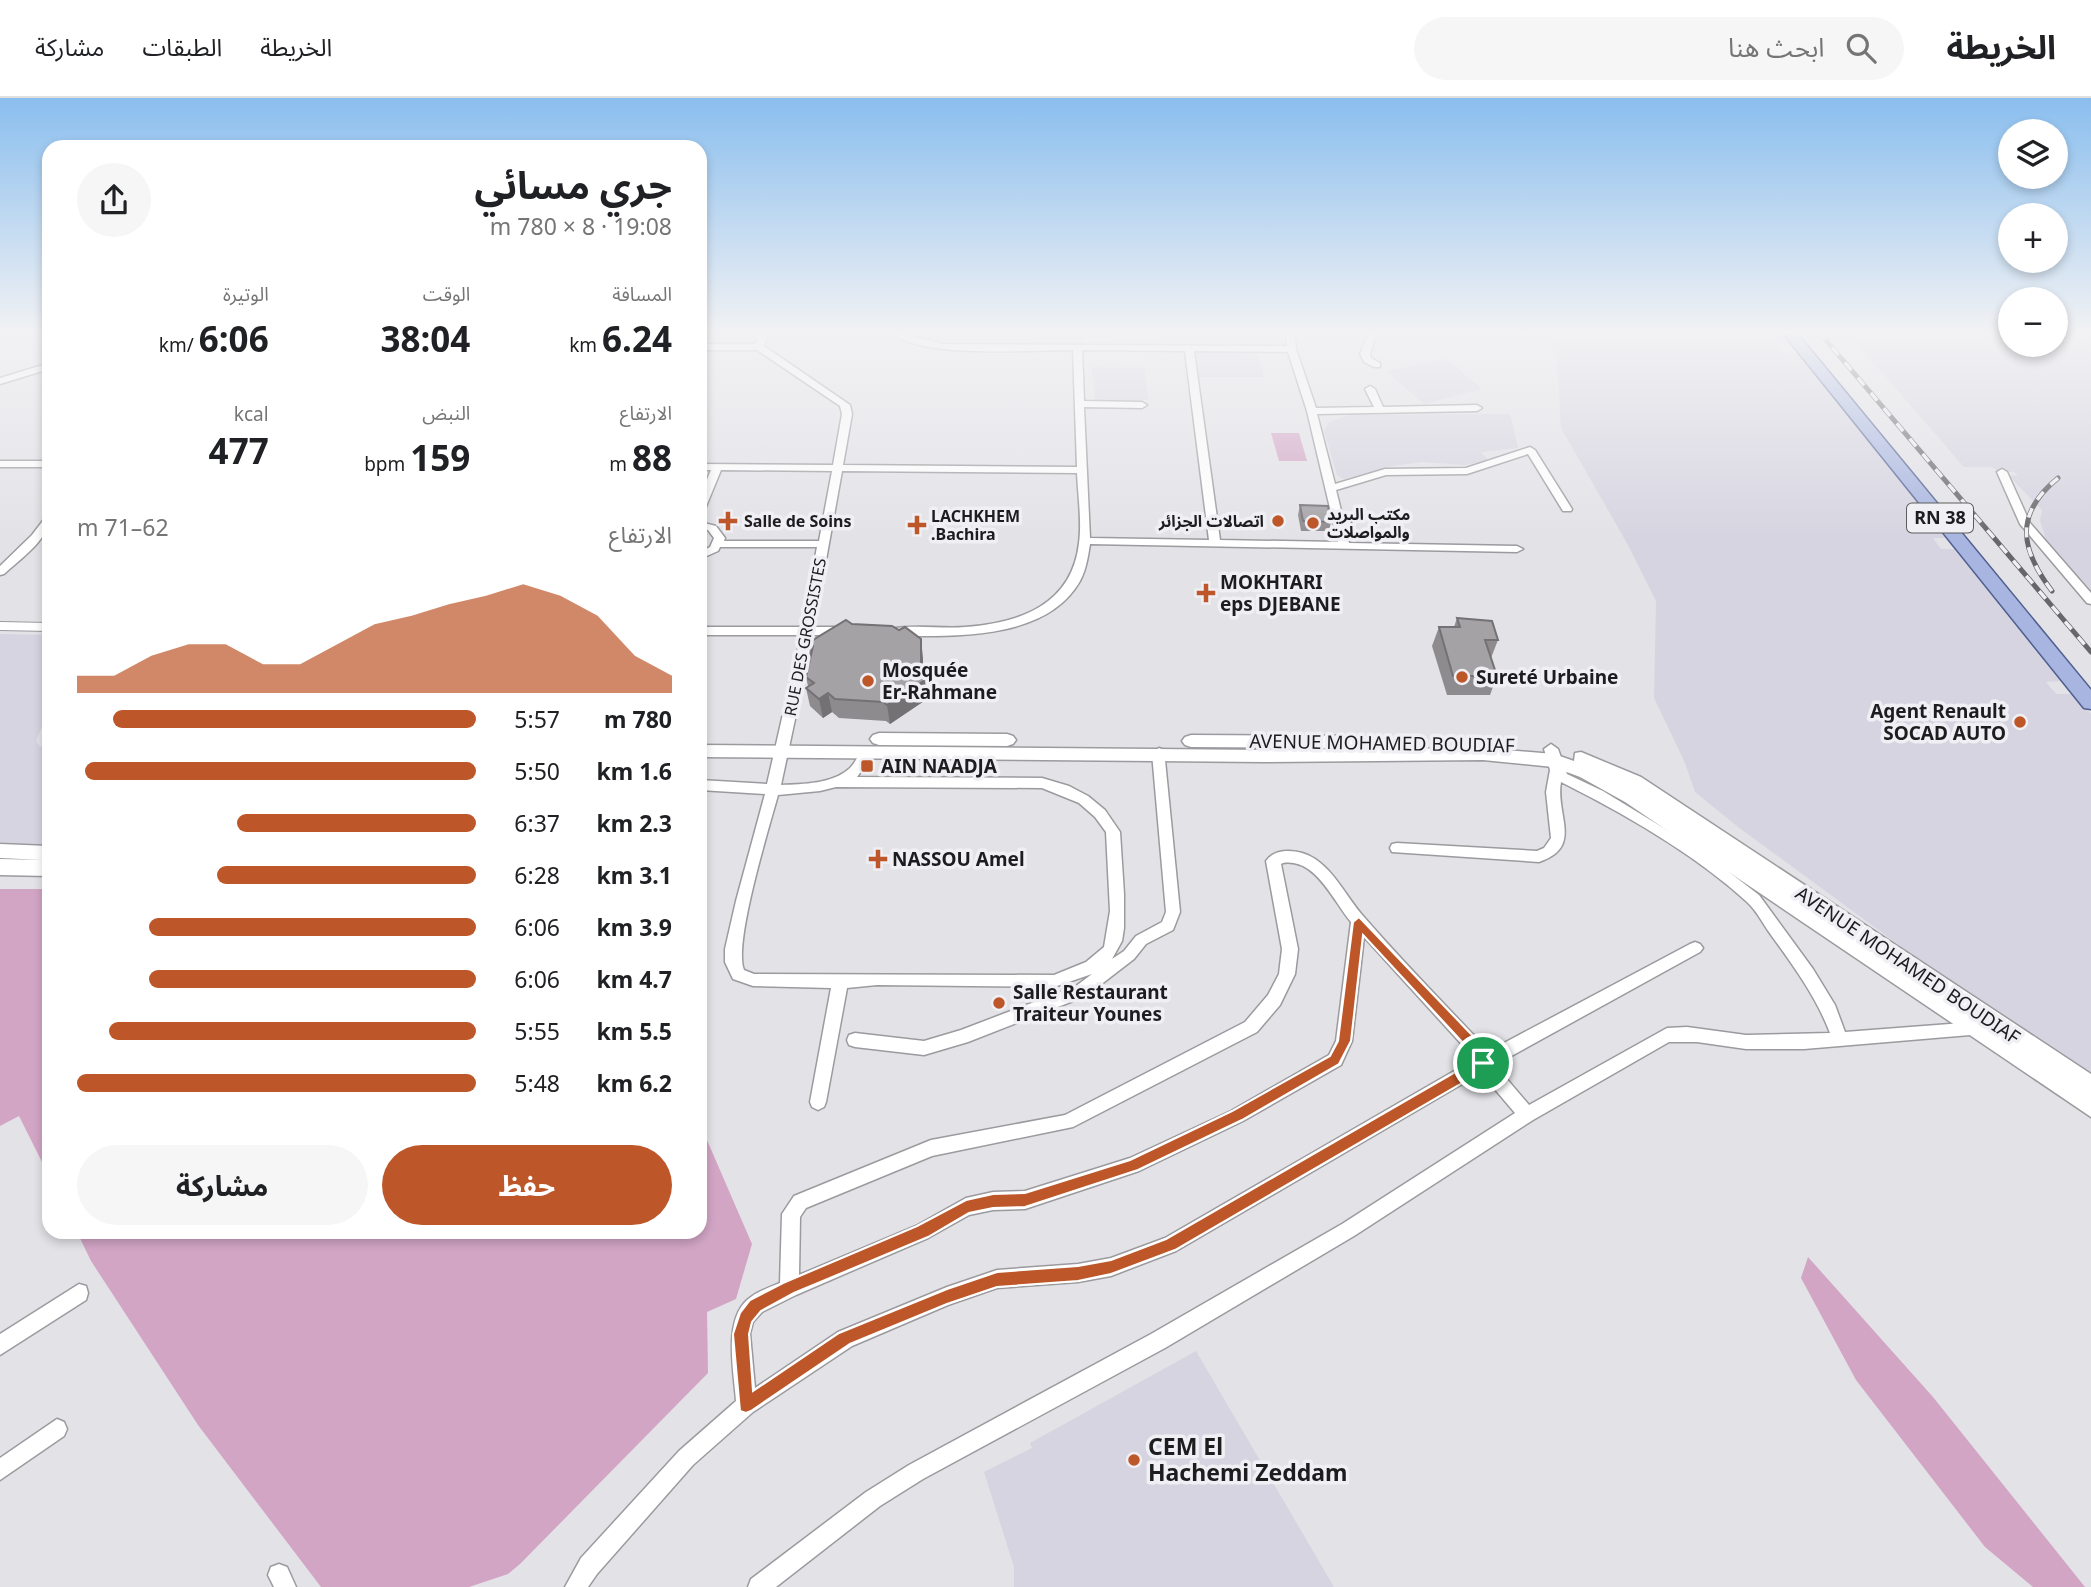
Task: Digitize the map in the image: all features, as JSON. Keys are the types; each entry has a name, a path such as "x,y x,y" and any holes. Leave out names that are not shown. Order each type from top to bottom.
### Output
{"main road":[{"name":"RN 38","path":"1846,401 2091,703"},
{"name":"RN 38","path":"1853,401 2091,691"},
{"name":"AVENUE MOHAMED BOUDIAF","path":"707,739 868,752 1264,756 1483,754 1554,760 1609,769 1634,782 2091,1087"},
{"name":"AVENUE MOHAMED BOUDIAF","path":"707,750 783,745 1502,742 1586,772 1632,797 2091,1107"},
{"path":"0,851 42,853"},
{"path":"0,867 42,868"}],"street":[{"name":"RUE DES GROSSISTES","path":"833,782 1042,783 1062,788 1088,802 1106,818 1113,832 1117,931 1111,950 1098,963 1077,975 1054,981 877,979 840,982 754,980 738,974 733,962 743,901 774,788 809,631 822,544 838,468 846,414 845,405 840,401"},
{"path":"1196,401 1214,543"},
{"path":"1309,401 1345,547"},
{"path":"1376,401 1380,410"},
{"path":"883,632 947,634 1004,626 1054,603 1071,586 1080,568 1085,541 1079,404 1142,405"},
{"path":"1312,411 1478,408"},
{"path":"1331,488 1385,472 1467,471 1530,450 1567,509"},
{"path":"0,464 42,464"},
{"path":"707,467 1082,470"},
{"path":"707,492 717,467"},
{"path":"2002,472 2025,524 2091,600"},
{"path":"707,528 718,532 718,544"},
{"path":"0,572 42,529"},
{"path":"1085,541 1517,549"},
{"path":"707,551 718,544 822,544"},
{"path":"0,626 42,627"},
{"path":"707,631 858,631"},
{"path":"707,785 774,788 815,786 833,782 855,772 868,752"},
{"path":"855,1040 924,1048 962,1037 1080,991 1129,955 1140,940 1168,926 1173,912 1159,753"},
{"path":"1397,848 1539,857 1550,853 1559,831 1553,794 1554,760"},
{"path":"1554,760 1562,776 1598,794 1698,856 1748,894 1769,917 1782,940 1808,974 1829,1010 1840,1039"},
{"path":"789,1288 791,1214 800,1202 930,1149 1067,1122 1251,1027 1274,1000 1287,974 1290,949 1273,861 1289,856 1312,863 1326,877 1359,922 1485,1062 1527,1115"},
{"path":"746,1405 741,1334 745,1318 755,1305 922,1231 966,1207 993,1201 1025,1200 1133,1166 1237,1116 1335,1060 1344,1041 1359,922"},
{"path":"576,1587 589,1566 686,1458 746,1405 845,1339 947,1296 997,1279 1078,1273 1111,1267 1170,1245 1485,1062 1695,948"},
{"path":"818,1102 840,982"},
{"path":"758,1587 873,1499 1034,1406 1158,1342 1325,1244 1527,1115 1667,1035 1682,1033 1746,1042 1840,1039 1976,1029"},
{"path":"0,1345 79,1293"},
{"path":"0,1469 57,1429"}],"shaded area":[{"path":"1095,401 1140,401 1139,403"},
{"path":"1559,401 1838,401 1945,538 1933,538 1941,549 1954,549 2060,681 2046,682 2056,694 2074,694 2091,714 2091,1077 1967,995 1738,827 1695,792 1685,763 1654,698 1656,601 1628,545 1561,428"},
{"path":"1907,401 2091,401 2091,594 2046,540 2040,520 2042,510 2009,476 2018,475 2014,472 1999,472 1992,467 1964,467"},
{"path":"1510,414 1518,448 1481,452 1488,460 1465,465 1422,462 1392,466 1343,479 1337,475 1324,431 1329,422 1350,415"},
{"path":"1271,433 1299,433 1307,461 1279,461"},
{"path":"0,634 42,635 42,727 36,741 40,747 42,745 42,847 0,842"},
{"path":"0,889 42,889 42,1162 19,1116 0,1126"},
{"path":"707,1140 752,1244 736,1299 707,1312 708,1373 520,1564 508,1574 469,1587 321,1587 198,1425 91,1261 80,1239 707,1239"},
{"path":"1808,1257 1933,1397 2085,1587 2033,1587 1985,1547 1856,1380 1801,1278"},
{"name":"CEM El Hachemi Zeddam","path":"1196,1351 1334,1587 1014,1587 1014,1567 984,1472 1032,1448 1030,1443"}],"building":[{"path":"1300,505 1328,506 1331,522 1303,521"},
{"path":"1457,618 1492,621 1498,640 1485,640 1497,676 1453,676 1439,627 1460,627"},
{"name":"Mosquée Er-Rahmane","path":"846,620 852,624 892,626 899,630 905,627 921,639 921,677 925,680 887,705 883,702 835,699 828,693 819,699 806,688 814,683 806,677 813,646 808,643"}],"railway":[{"path":"1878,401 2091,652"},
{"path":"2052,591 2033,561 2026,532 2034,505 2058,478"}],"place":[{"name":"Salle de Soins","path":"728,521"},
{"name":"اتصالات الجزائر","path":"1278,521"},
{"name":"مكتب البريد والمواصلات","path":"1313,523"},
{"name":"LACHKHEM .Bachira","path":"917,525"},
{"name":"MOKHTARI eps DJEBANE","path":"1206,593"},
{"name":"Sureté Urbaine","path":"1462,677"},
{"name":"Mosquée Er-Rahmane","path":"868,681"},
{"name":"Agent Renault SOCAD AUTO","path":"2020,722"},
{"name":"AIN NAADJA","path":"867,766"},
{"name":"NASSOU Amel","path":"878,859"},
{"name":"Salle Restaurant Traiteur Younes","path":"999,1003"},
{"name":"CEM El Hachemi Zeddam","path":"1134,1460"}],"route":[{"path":"1359,922 1488,1061 1483,1063 1170,1245 1136,1260 1111,1267 1078,1273 997,1279 947,1296 845,1339 746,1405 741,1334 745,1318 755,1305 922,1231 966,1207 993,1201 1025,1200 1133,1166 1237,1116 1335,1060 1344,1041 1359,922"}]}
